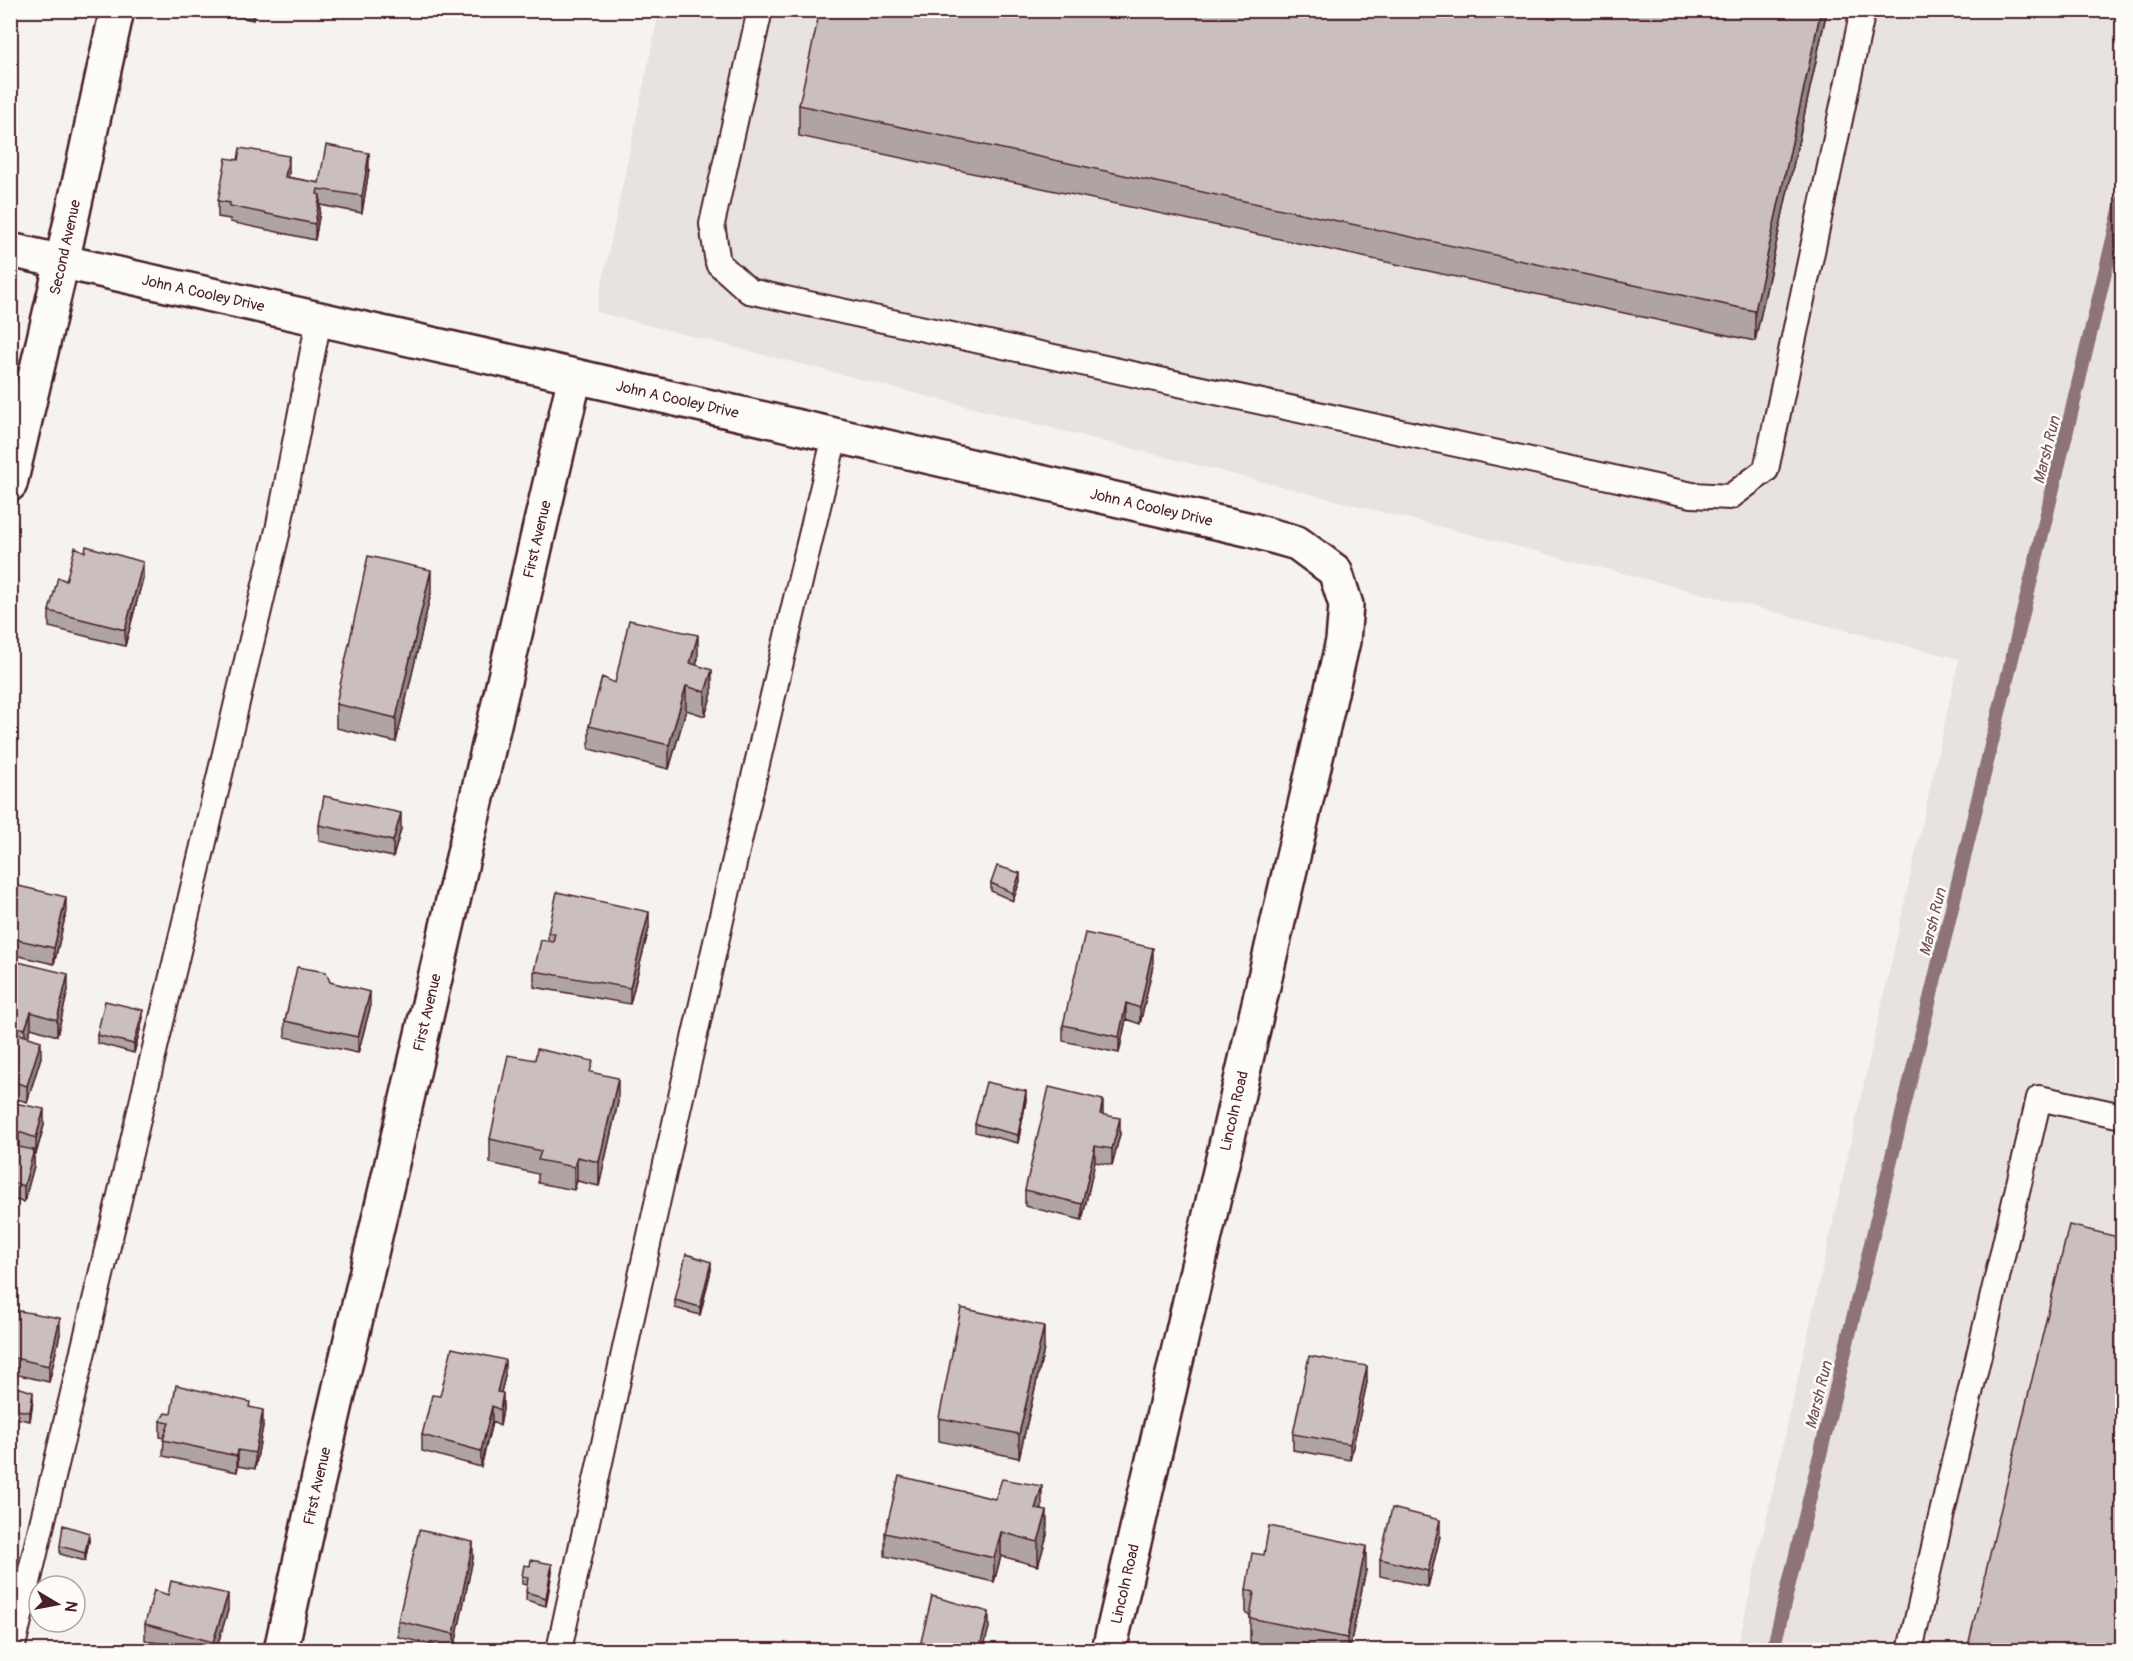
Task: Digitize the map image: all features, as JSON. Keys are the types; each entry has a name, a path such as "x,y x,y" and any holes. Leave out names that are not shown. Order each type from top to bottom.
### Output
{"street":[{"name":"Second Avenue","path":"10,484 62,262 117,10"},
{"name":"John A Cooley Drive","path":"10,250 1251,530 1297,543 1335,571"},
{"name":"First Avenue","path":"281,1650 316,1490 575,376"},
{"name":"Lincoln Road","path":"1109,1650 1343,641 1346,605 1335,571"}],"lane":[{"path":"760,10 712,224 718,262 749,291 1692,495 1730,497 1766,470 1863,10"},
{"path":"12,1650 278,530 319,319"},
{"path":"560,1650 658,1194 775,684 836,436"},
{"path":"1910,1650 2038,1098 2122,1116"}],"shaded area":[{"path":"659,11 2122,11 2122,1650 1737,1650 1959,659 596,312"}],"building":[{"path":"820,10 1821,10 1755,311 799,105"},
{"path":"326,145 369,153 362,196 318,189 317,194 320,195 315,224 230,206 230,203 218,201 226,158 238,160 240,148 289,156 285,177 319,183"},
{"path":"86,546 143,562 125,630 49,611 58,577 66,581 75,547 85,552"},
{"path":"368,556 431,570 396,718 336,704"},
{"path":"629,620 698,635 690,663 712,670 705,692 686,686 669,745 589,726 602,677 615,683"},
{"path":"324,796 401,813 393,841 319,825"},
{"path":"997,866 1020,873 1013,893 991,883"},
{"path":"10,884 66,897 54,948 10,938"},
{"path":"557,892 649,912 630,988 534,971 541,940 553,942 555,933 548,933"},
{"path":"1085,933 1153,948 1140,1008 1126,1003 1119,1037 1063,1025"},
{"path":"10,960 68,974 57,1020 31,1012 25,1029 10,1025"},
{"path":"297,967 326,972 330,982 370,992 358,1037 285,1021"},
{"path":"105,1001 143,1010 134,1044 97,1035"},
{"path":"10,1031 41,1041 27,1086 10,1081"},
{"path":"537,1049 593,1061 590,1072 618,1078 599,1162 577,1157 574,1167 538,1160 541,1151 490,1139 508,1055 535,1060"},
{"path":"986,1082 1026,1091 1018,1135 975,1124"},
{"path":"1049,1087 1103,1100 1100,1114 1120,1118 1112,1149 1095,1146 1082,1204 1025,1190"},
{"path":"10,1102 44,1109 36,1138 19,1132 14,1146 34,1150 24,1186 10,1182"},
{"path":"2069,1225 2122,1238 2122,1650 1967,1650"},
{"path":"686,1254 711,1262 700,1307 675,1300"},
{"path":"961,1308 1044,1326 1019,1434 939,1418"},
{"path":"14,1310 60,1318 49,1366 10,1357 10,1325"},
{"path":"452,1348 505,1360 497,1392 503,1393 500,1410 492,1406 481,1451 422,1435 432,1395 440,1396"},
{"path":"1309,1356 1367,1366 1350,1444 1293,1434"},
{"path":"11,1385 33,1392 30,1412 10,1409"},
{"path":"176,1385 250,1402 249,1407 263,1410 255,1453 238,1450 237,1456 163,1440 169,1423 160,1421 165,1413 171,1414"},
{"path":"899,1476 995,1499 1002,1479 1042,1486 1035,1509 1047,1511 1038,1542 1001,1532 994,1558 885,1533"},
{"path":"1392,1508 1440,1520 1428,1571 1380,1559"},
{"path":"63,1525 89,1533 85,1553 60,1546"},
{"path":"1269,1526 1366,1546 1347,1638 1250,1618 1254,1592 1246,1590 1252,1553 1264,1555"},
{"path":"419,1530 473,1542 454,1634 398,1621"},
{"path":"531,1560 552,1564 546,1598 526,1592 528,1577 522,1576 524,1565 530,1566"},
{"path":"171,1581 228,1594 213,1642 145,1624 154,1590 168,1595"},
{"path":"932,1596 989,1612 979,1650 919,1650"}],"waterway":[{"name":"Marsh Run","path":"1773,1650 2122,202"}]}
